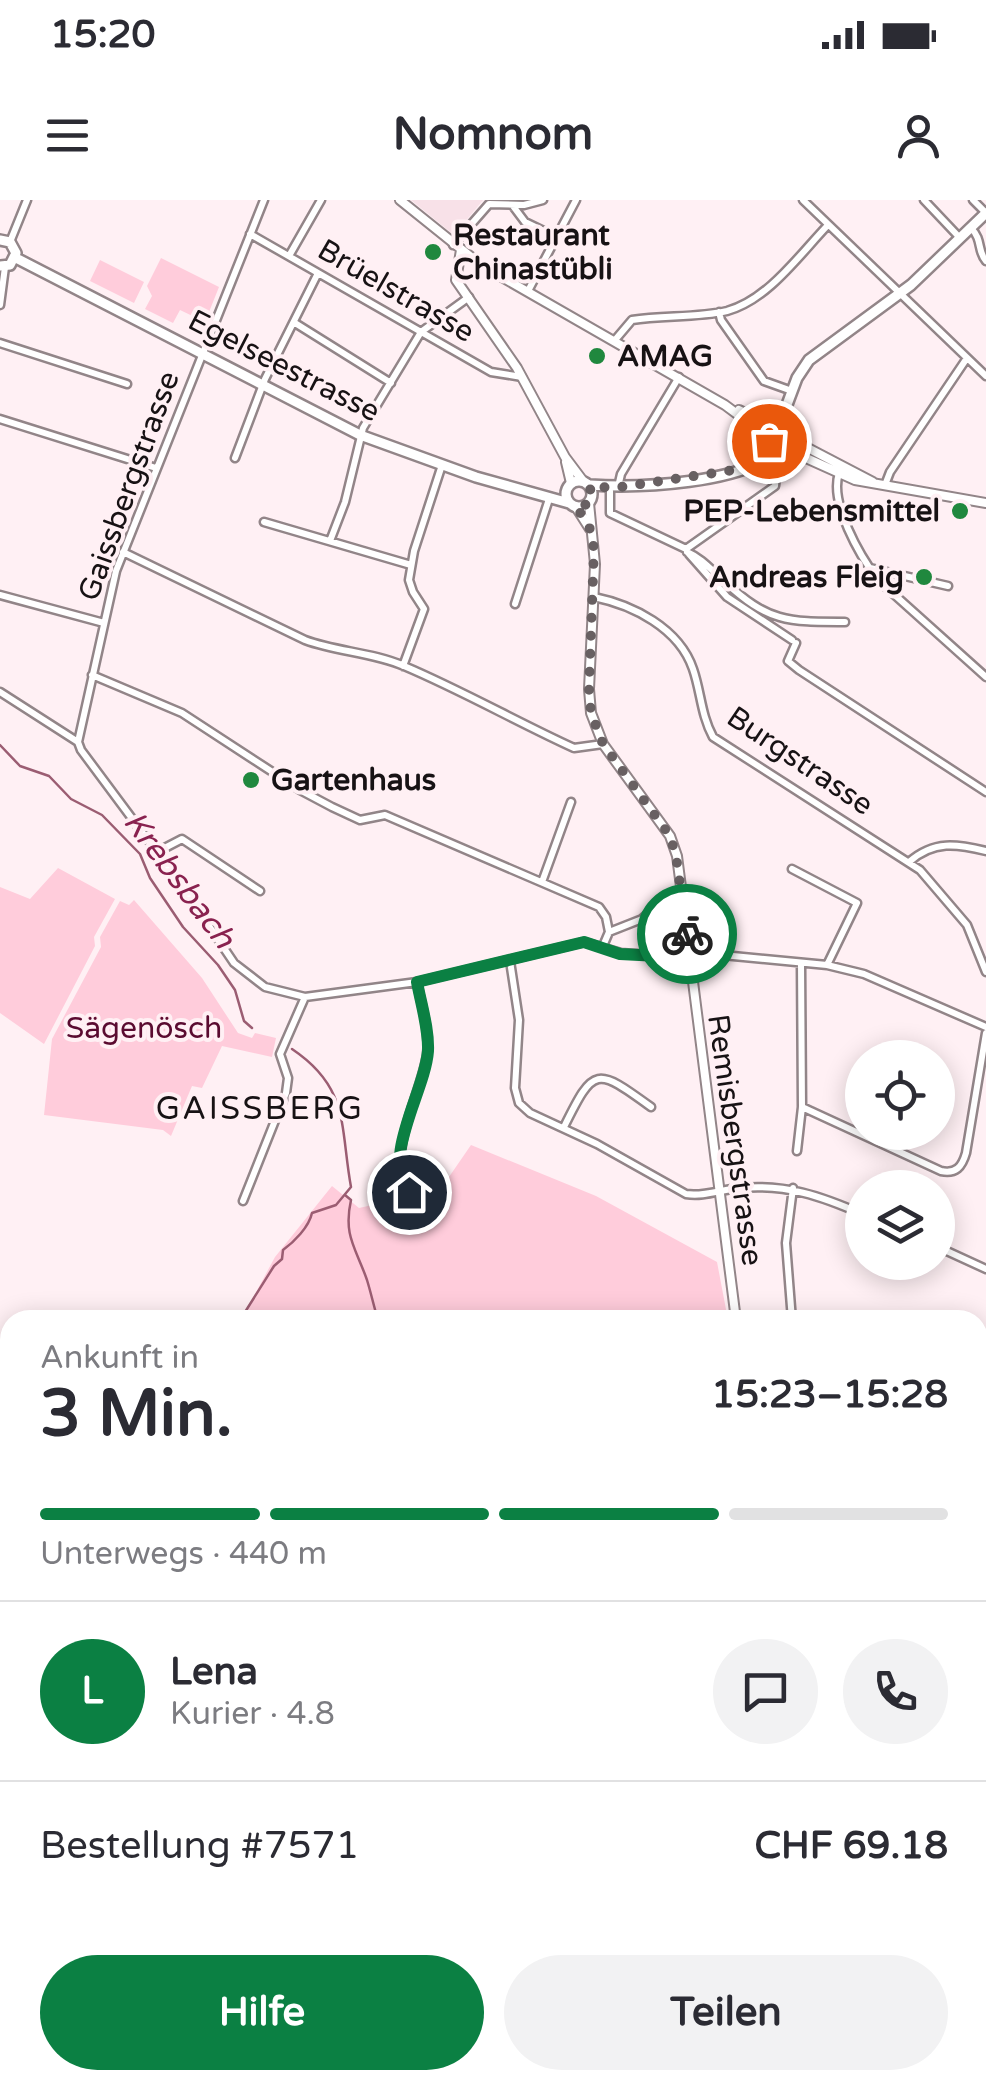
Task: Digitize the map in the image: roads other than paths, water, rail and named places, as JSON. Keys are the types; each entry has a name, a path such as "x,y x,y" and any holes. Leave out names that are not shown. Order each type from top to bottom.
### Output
{"main road":[{"path":"762,461 809,360 900,293 986,213"},
{"path":"3,266 16,258 16,249 5,241"},
{"name":"Egelseestrasse","path":"16,258 360,434 442,465 572,505"},
{"path":"569,486 572,505 614,489 748,468 784,450 792,433 792,391"},
{"path":"777,426 792,433"},
{"path":"769,440 784,450"},
{"path":"590,500 586,483 614,489"},
{"name":"Egelseestrasse","path":"544,497 586,483"}],"street":[{"path":"5,241 27,200"},
{"name":"Gaissbergstrasse","path":"78,742 123,552 264,200"},
{"path":"289,256 322,200"},
{"path":"400,200 457,248 725,405 769,440"},
{"path":"543,200 495,202 482,207 457,248 455,275 522,377 566,457 586,483"},
{"path":"528,291 576,200"},
{"path":"803,200 986,376"},
{"path":"924,200 960,238"},
{"path":"973,200 986,213"},
{"path":"512,204 525,222 556,237"},
{"path":"615,340 632,320 719,312 739,306 762,291 828,225"},
{"path":"971,227 980,238 986,262"},
{"name":"Brüelstrasse","path":"250,234 491,372 522,377"},
{"path":"0,305 3,266"},
{"path":"235,458 263,384 318,273"},
{"path":"330,541 345,502 360,434 421,332 469,297"},
{"path":"719,312 764,380 792,391"},
{"path":"295,323 390,382"},
{"path":"0,343 127,384"},
{"path":"885,485 967,358"},
{"path":"679,378 621,474 610,513 701,558 744,599 780,620 845,622"},
{"path":"725,405 777,426"},
{"path":"0,418 156,468"},
{"path":"792,433 804,446 841,469"},
{"path":"784,450 873,482 986,503"},
{"path":"566,457 569,486"},
{"path":"687,550 772,489 777,483 776,476 762,461"},
{"path":"404,666 424,610 410,586 411,564 442,465"},
{"path":"841,469 835,490 869,568 986,677"},
{"path":"515,604 544,497"},
{"path":"590,500 594,549 590,703 603,744 670,836 688,941"},
{"path":"572,505 590,529"},
{"path":"264,522 411,564"},
{"path":"687,550 727,597 794,641 788,661 799,670 986,792"},
{"path":"123,552 305,640 373,654 404,666 574,748 603,744"},
{"path":"869,568 948,586"},
{"path":"0,596 104,623"},
{"name":"Burgstrasse","path":"594,597 614,601 671,635 687,654 703,719 713,737 910,862 967,925 986,972"},
{"path":"92,675 182,713 300,790 360,820 385,814 600,907 609,932 602,946"},
{"path":"0,692 78,742 242,971 265,987 305,997 417,982 584,942 620,954 678,957"},
{"path":"542,882 571,802"},
{"path":"157,852 182,839 260,891"},
{"path":"910,862 941,844 986,851"},
{"path":"792,869 858,902 827,965"},
{"path":"609,932 642,918 664,899"},
{"path":"688,941 698,944 702,953 699,962 691,966 678,957 678,948 688,941"},
{"path":"702,953 827,965 887,982 986,1030 966,1153 956,1170 941,1171 802,1106"},
{"path":"510,961 519,1020 516,1096 530,1112 686,1194 738,1188 793,1188 845,1208"},
{"path":"798,1151 802,1106 801,962"},
{"name":"Remisbergstrasse","path":"691,966 735,1310"},
{"path":"409,1192 399,1175 400,1154 428,1048 417,982"},
{"path":"243,1201 286,1093 288,1078 280,1054 305,997"},
{"path":"564,1128 584,1088 596,1080 606,1078 618,1083 650,1107"},
{"path":"791,1310 786,1243 793,1188"},
{"path":"955,1255 986,1269"}],"waterway":[{"name":"Krebsbach","path":"0,745 20,766 49,776 71,799 102,815 140,854 150,878 183,927 235,990 244,1021 252,1028"},
{"path":"246,1310 282,1259 283,1250 308,1224 312,1213 336,1205 351,1187 343,1127 333,1094 311,1064 292,1049"},
{"path":"345,1195 351,1200 352,1242 375,1310"}],"place":[{"name":"Restaurant Chinastübli","path":"433,252"},
{"name":"AMAG","path":"597,356"},
{"name":"PEP-Lebensmittel","path":"960,511"},
{"name":"Andreas Fleig","path":"924,577"},
{"name":"Gartenhaus","path":"251,780"}],"district":[{"name":"GAISSBERG","path":"260,1109"}],"park label":[{"name":"Sägenösch","path":"144,1028"}]}
